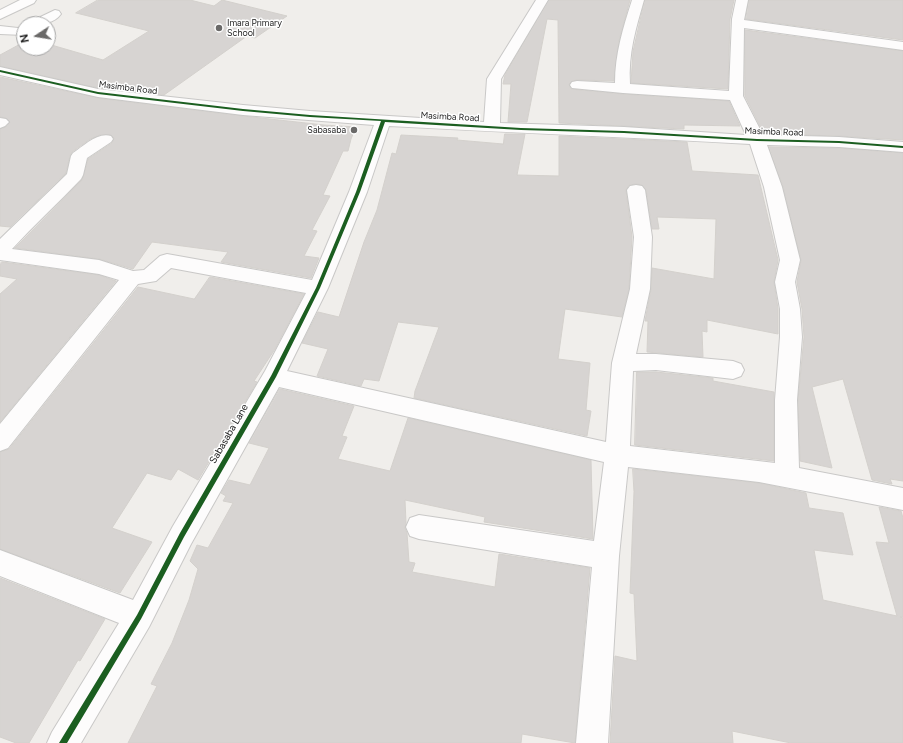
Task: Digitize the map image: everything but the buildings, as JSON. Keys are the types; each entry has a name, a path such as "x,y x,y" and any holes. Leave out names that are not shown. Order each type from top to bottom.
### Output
{"street":[{"path":"0,15 30,0"},
{"path":"492,127 494,80 542,0"},
{"path":"623,89 622,66 625,45 638,0"},
{"path":"738,1 736,96 757,140 774,187 790,260 785,282 790,309 791,337 786,400 787,476"},
{"path":"738,23 903,46"},
{"path":"0,30 16,32"},
{"name":"Masimba Road","path":"0,71 40,81 112,95 243,110 384,121 624,132 757,140 839,142 903,147"},
{"path":"577,85 736,96"},
{"name":"Sabasaba Lane","path":"63,743 139,617 182,535 273,377 318,288 358,192 384,121"},
{"path":"0,250 7,235 27,221 55,196 75,175 79,156 105,139"},
{"path":"592,743 606,556 617,455 623,363 640,289 643,237 636,190"},
{"path":"0,254 99,267 112,270 132,278 148,276 167,261 318,288"},
{"path":"0,441 132,278"},
{"path":"623,363 656,362 733,370"},
{"path":"273,377 617,455 759,471 903,499"},
{"path":"419,527 606,556"},
{"path":"0,563 139,617"}],"cycle path":[{"path":"0,71 98,93 243,110 310,116 521,129 624,132 757,140 839,142 903,147"},
{"path":"63,743 139,617 182,535 273,377 318,288 358,192 383,121"}],"place":[{"name":"Imara Primary School","path":"219,28"},
{"name":"Sabasaba","path":"354,130"}]}
